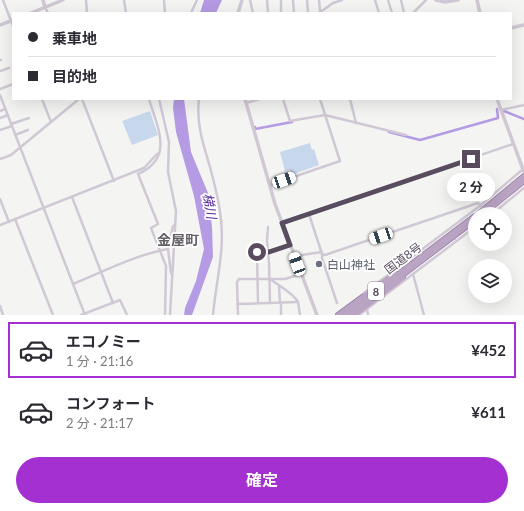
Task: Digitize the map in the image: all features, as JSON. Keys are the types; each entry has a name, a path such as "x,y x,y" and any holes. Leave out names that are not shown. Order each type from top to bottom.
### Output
{"highway":[{"path":"491,207 518,184 524,176"},
{"path":"487,207 524,181"},
{"name":"国道8号","path":"350,315 409,270 434,247 468,221"},
{"name":"国道8号","path":"415,263 430,254 468,225"},
{"path":"338,315 384,280 409,270"},
{"path":"355,315 398,282 409,270"},
{"name":"国道8号","path":"344,315 409,270"}],"street":[{"path":"0,25 12,21 3,0"},
{"path":"43,0 48,12"},
{"path":"34,12 63,0"},
{"path":"86,0 87,12"},
{"path":"124,0 126,12"},
{"path":"164,0 165,12"},
{"path":"191,12 197,0"},
{"path":"238,12 241,0"},
{"path":"250,0 253,12"},
{"path":"267,0 268,12"},
{"path":"281,0 281,12"},
{"path":"293,0 294,12"},
{"path":"307,0 308,12"},
{"path":"319,0 319,12"},
{"path":"319,12 333,3 342,0"},
{"path":"375,0 379,12"},
{"path":"388,0 392,12"},
{"path":"401,0 404,12"},
{"path":"414,12 426,0"},
{"path":"436,0 445,2 458,0"},
{"path":"477,0 480,12"},
{"path":"512,28 524,25"},
{"path":"0,71 9,68"},
{"path":"0,89 12,84"},
{"path":"0,95 85,314"},
{"path":"42,100 51,122"},
{"path":"0,159 11,155 79,100"},
{"path":"80,100 114,181"},
{"path":"149,100 161,144 160,154 146,170 138,174 158,224 152,228 166,266 165,315"},
{"path":"159,100 169,142 168,172 176,210 170,315"},
{"path":"199,100 197,111 200,133 213,179 222,228 221,259 213,315"},
{"path":"283,100 290,121 325,115 406,135"},
{"path":"270,185 340,162 320,100"},
{"path":"350,100 356,123"},
{"path":"338,315 342,310 481,206 524,170 497,100"},
{"path":"246,101 282,223 317,315"},
{"path":"501,110 524,105"},
{"path":"0,111 5,109"},
{"path":"0,118 8,115"},
{"path":"0,130 29,118"},
{"path":"15,135 28,130"},
{"path":"282,223 513,144"},
{"path":"0,226 144,168 158,154 160,154"},
{"path":"501,207 524,188"},
{"path":"72,197 113,303"},
{"path":"0,199 9,222"},
{"path":"294,256 322,253 325,255 446,213 478,203 481,206"},
{"path":"309,214 337,303"},
{"path":"15,219 53,315"},
{"path":"173,274 171,273 168,249 173,226 175,225"},
{"path":"268,227 267,241 269,252 270,303"},
{"path":"359,315 409,270 468,232"},
{"path":"258,303 257,252 269,252 290,245"},
{"path":"73,284 160,250 168,249"},
{"path":"409,270 424,315"},
{"path":"238,315 237,282 239,279 285,279 301,274"},
{"path":"269,279 288,290 298,302 300,315"},
{"path":"279,286 281,315"},
{"path":"81,315 120,300 127,315"},
{"path":"238,304 298,302"},
{"path":"0,306 4,315"},
{"path":"366,309 368,315"}],"shaded area":[{"path":"204,0 222,0 216,12 200,12"},
{"path":"174,100 184,100 191,152 208,193 212,227 213,257 192,315 184,315 185,308 196,281 204,249 194,196 176,132 173,108"},
{"path":"150,111 158,135 132,145 122,121"},
{"path":"310,143 312,150 314,149 319,165 291,175 290,170 285,171 280,152"}],"waterway":[{"path":"389,132 420,140 498,118 497,109"},
{"path":"504,111 524,119"},
{"path":"255,127 255,129 292,122"}],"tunnel":[{"path":"452,229 455,240"}],"place":[{"name":"白山神社","path":"319,264"}],"district":[{"name":"金屋町","path":"178,239"}],"route":[{"path":"257,252 269,252 290,245 282,223 471,159"}],"water label":[{"name":"梯川","path":"210,206"}]}
